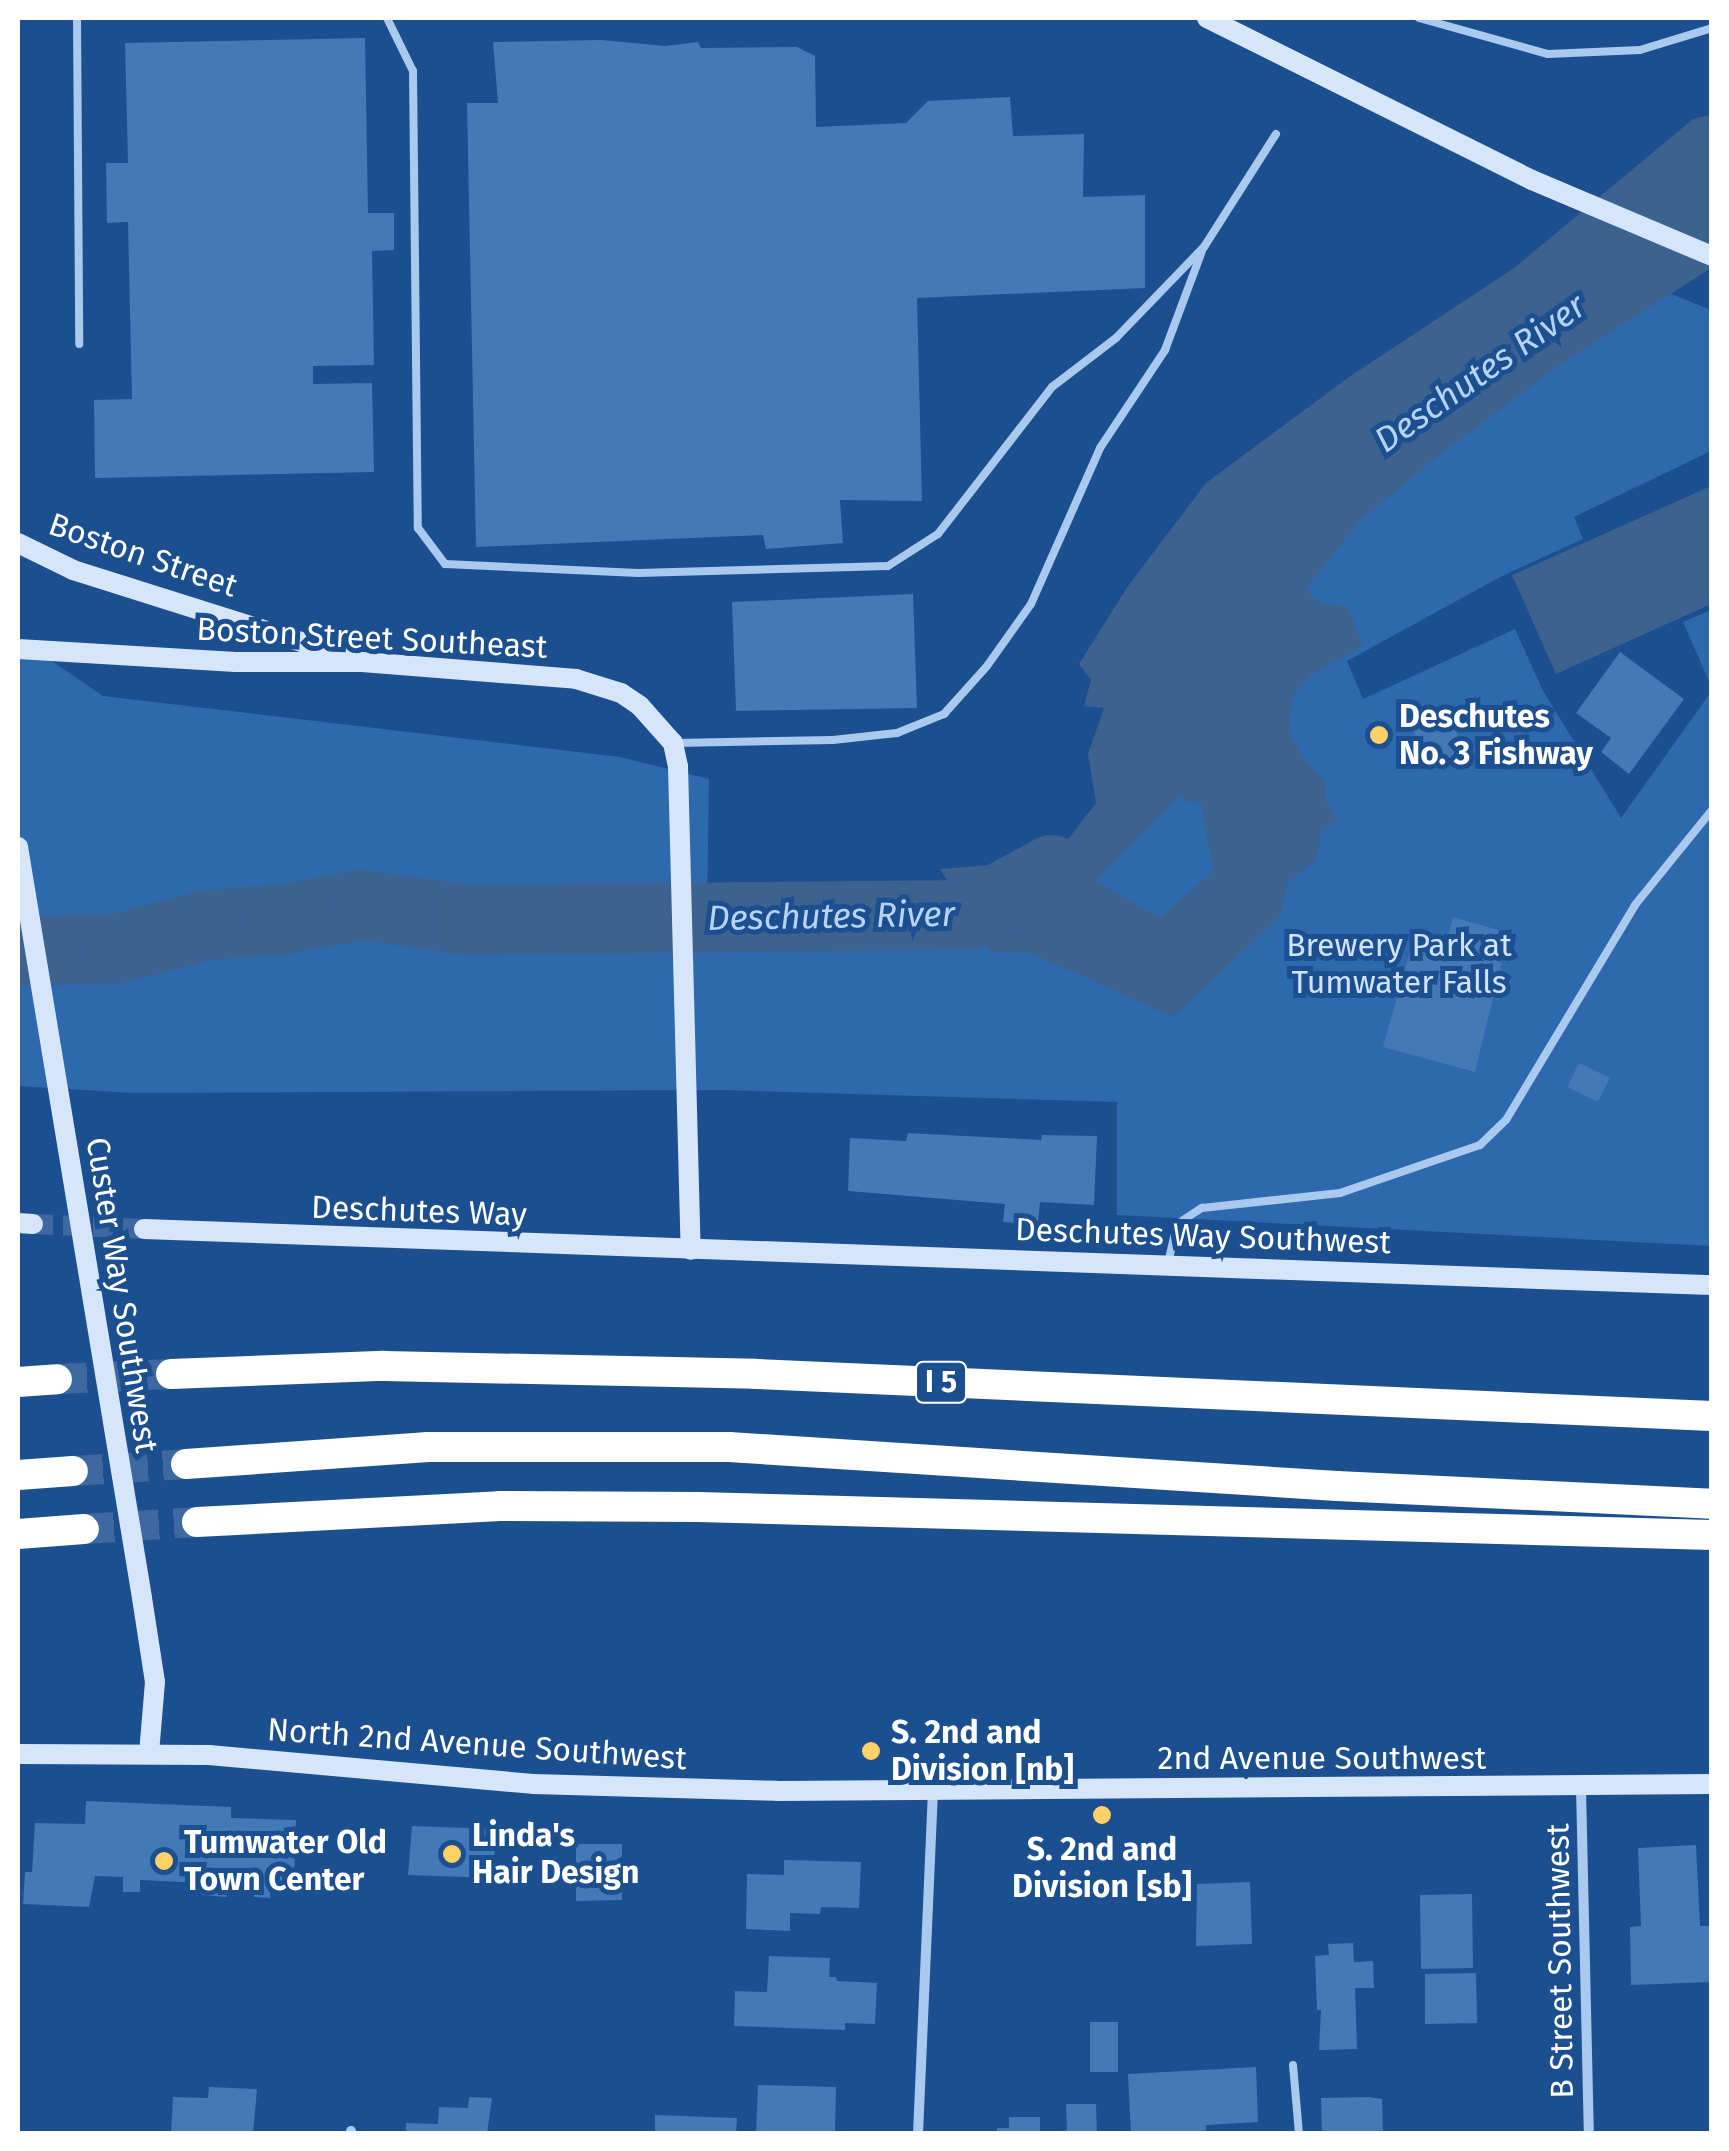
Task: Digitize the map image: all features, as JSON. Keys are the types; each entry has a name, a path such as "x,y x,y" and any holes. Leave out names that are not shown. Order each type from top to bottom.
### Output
{"highway":[{"name":"I 5","path":"171,1374 384,1366 756,1374 1712,1416"},
{"path":"18,1382 58,1379"},
{"path":"186,1464 428,1447 729,1447 1338,1486 1712,1504"},
{"path":"18,1475 73,1471"},
{"path":"197,1522 500,1506 698,1506 1712,1535"},
{"path":"18,1534 84,1529"}],"main road":[{"path":"1207,18 1532,180 1712,256"},
{"name":"Boston Street","path":"18,543 73,570 362,662"},
{"name":"Boston Street Southeast","path":"18,648 236,662 362,662 576,678 621,692 656,721 672,743"},
{"path":"672,743 680,788 691,1250"},
{"name":"Custer Way Southwest","path":"18,847 142,1598 154,1682 148,1753"},
{"name":"Deschutes Way","path":"144,1229 691,1250"},
{"name":"Deschutes Way Southwest","path":"691,1250 1712,1286"},
{"name":"North 2nd Avenue Southwest","path":"18,1754 148,1753 534,1784 933,1791"},
{"name":"2nd Avenue Southwest","path":"933,1791 1712,1784"}],"street":[{"name":"B Street Southwest","path":"1581,1788 1589,2134"},
{"path":"918,2134 933,1791"}],"lane":[{"path":"78,18 79,344"},
{"path":"387,18 413,71 418,528 444,564 638,574 888,566 938,534 1052,387 1116,338 1204,246 1276,134"},
{"path":"1419,18 1548,54 1640,50 1712,28"},
{"path":"672,743 833,740 897,733 944,714 987,666 1032,604 1100,448 1166,350 1204,246"},
{"path":"1168,1264 1177,1224 1202,1208 1340,1193 1480,1146 1506,1120 1636,904 1712,810"},
{"path":"1293,2065 1298,2134"}],"green space":[{"name":"Brewery Park at Tumwater Falls","path":"1624,275 1711,310 1711,451 1574,517 1583,539 1504,575 1347,661 1363,699 1515,629 1542,689 1621,818 1711,692 1711,1246 1117,1215 1117,1102 722,1090 134,1093 18,1086 18,638 103,696 620,757 709,779 707,914 813,919 969,915 1062,865 1246,571"},
{"path":"1711,610 1711,686 1683,622"}],"water":[{"path":"1711,115 1711,268 1561,364 1431,462 1361,520 1308,586 1312,598 1328,605 1348,606 1363,646 1311,675 1294,695 1289,718 1291,736 1306,762 1325,781 1327,804 1339,818 1321,833 1317,860 1288,882 1280,917 1173,1017 1028,952 991,953 940,869 1052,860 1096,803 1088,754 1104,708 1084,706 1091,680 1079,664 1128,586 1206,483 1349,377 1514,268 1693,119","holes":["1180,796 1186,802 1201,803 1213,871 1160,918 1096,881"]},
{"path":"1711,486 1711,604 1556,674 1512,575"}],"building":[{"path":"365,38 368,213 394,213 394,250 372,251 374,365 313,366 313,384 372,383 374,472 95,478 94,400 132,399 128,222 107,223 106,163 128,163 125,43"},
{"path":"601,40 665,46 698,42 701,48 797,47 815,56 816,127 906,123 928,101 1010,97 1013,136 1084,134 1083,197 1145,195 1145,288 917,298 922,501 840,500 843,543 766,549 763,535 476,547 467,103 498,103 493,42"},
{"path":"913,594 917,708 736,711 732,602"},
{"path":"1620,652 1684,699 1629,774 1601,752 1611,738 1576,713"},
{"path":"1444,708 1466,751 1432,769 1410,725"},
{"path":"1453,917 1509,933 1475,1072 1383,1047 1412,944 1444,951"},
{"path":"1579,1063 1610,1078 1598,1102 1567,1087"},
{"path":"908,1133 1041,1140 1042,1135 1097,1136 1094,1205 1040,1202 1038,1224 1019,1223 1003,1222 1005,1204 848,1191 850,1138 906,1141"},
{"name":"Tumwater Old Town Center","path":"86,1801 231,1807 231,1818 296,1820 294,1885 271,1884 270,1898 254,1897 255,1882 228,1881 227,1897 202,1895 203,1883 140,1880 140,1892 123,1892 123,1877 95,1876 89,1907 23,1904 25,1872 32,1872 35,1823 85,1824"},
{"name":"Linda's Hair Design","path":"412,1826 496,1829 493,1878 408,1875"},
{"path":"576,1844 622,1844 622,1900 576,1901"},
{"path":"1696,1845 1700,1926 1712,1926 1712,1982 1631,1985 1630,1927 1641,1926 1638,1848"},
{"path":"784,1860 861,1862 859,1908 821,1907 820,1914 790,1913 790,1931 746,1929 747,1874 784,1875"},
{"path":"1250,1882 1252,1944 1196,1946 1197,1884"},
{"path":"1472,1894 1473,1968 1421,1969 1420,1895"},
{"path":"1353,1943 1354,1962 1373,1961 1374,1988 1355,1988 1357,2049 1319,2050 1321,2010 1317,2010 1315,1956 1329,1955 1328,1944"},
{"path":"769,1956 830,1958 829,1977 877,1983 875,2024 845,2023 845,2030 734,2026 735,1991 767,1992"},
{"path":"1476,1973 1477,2023 1425,2024 1425,1974"},
{"path":"1090,2022 1118,2022 1118,2072 1090,2072"},
{"path":"1256,2067 1258,2122 1206,2125 1206,2134 1131,2134 1128,2074"},
{"path":"758,2085 836,2087 835,2134 756,2134"},
{"path":"209,2087 257,2089 253,2134 171,2134 173,2097 208,2098"},
{"path":"469,2097 492,2098 487,2134 406,2134 406,2123 438,2124 439,2107 468,2108"},
{"path":"1321,2098 1382,2099 1383,2134 1322,2134"},
{"path":"1066,2104 1096,2104 1097,2134 1050,2134 1067,2130"},
{"path":"655,2115 737,2118 736,2134 655,2134"},
{"path":"1009,2117 1040,2117 1040,2134 997,2134 997,2128 1009,2128"}],"waterway":[{"name":"Deschutes River","path":"18,951 116,949 208,925 278,920 363,905 467,920 969,915 1052,870"}],"tunnel":[{"path":"33,1224 144,1229"},
{"path":"57,1379 171,1374"},
{"path":"73,1471 186,1464"},
{"path":"84,1529 197,1522"}],"place":[{"name":"Deschutes No. 3 Fishway","path":"1379,735"},
{"name":"S. 2nd and Division [nb]","path":"871,1751"},
{"name":"S. 2nd and Division [sb]","path":"1102,1815"},
{"name":"Linda's Hair Design","path":"452,1854"},
{"name":"Tumwater Old Town Center","path":"164,1861"}]}
